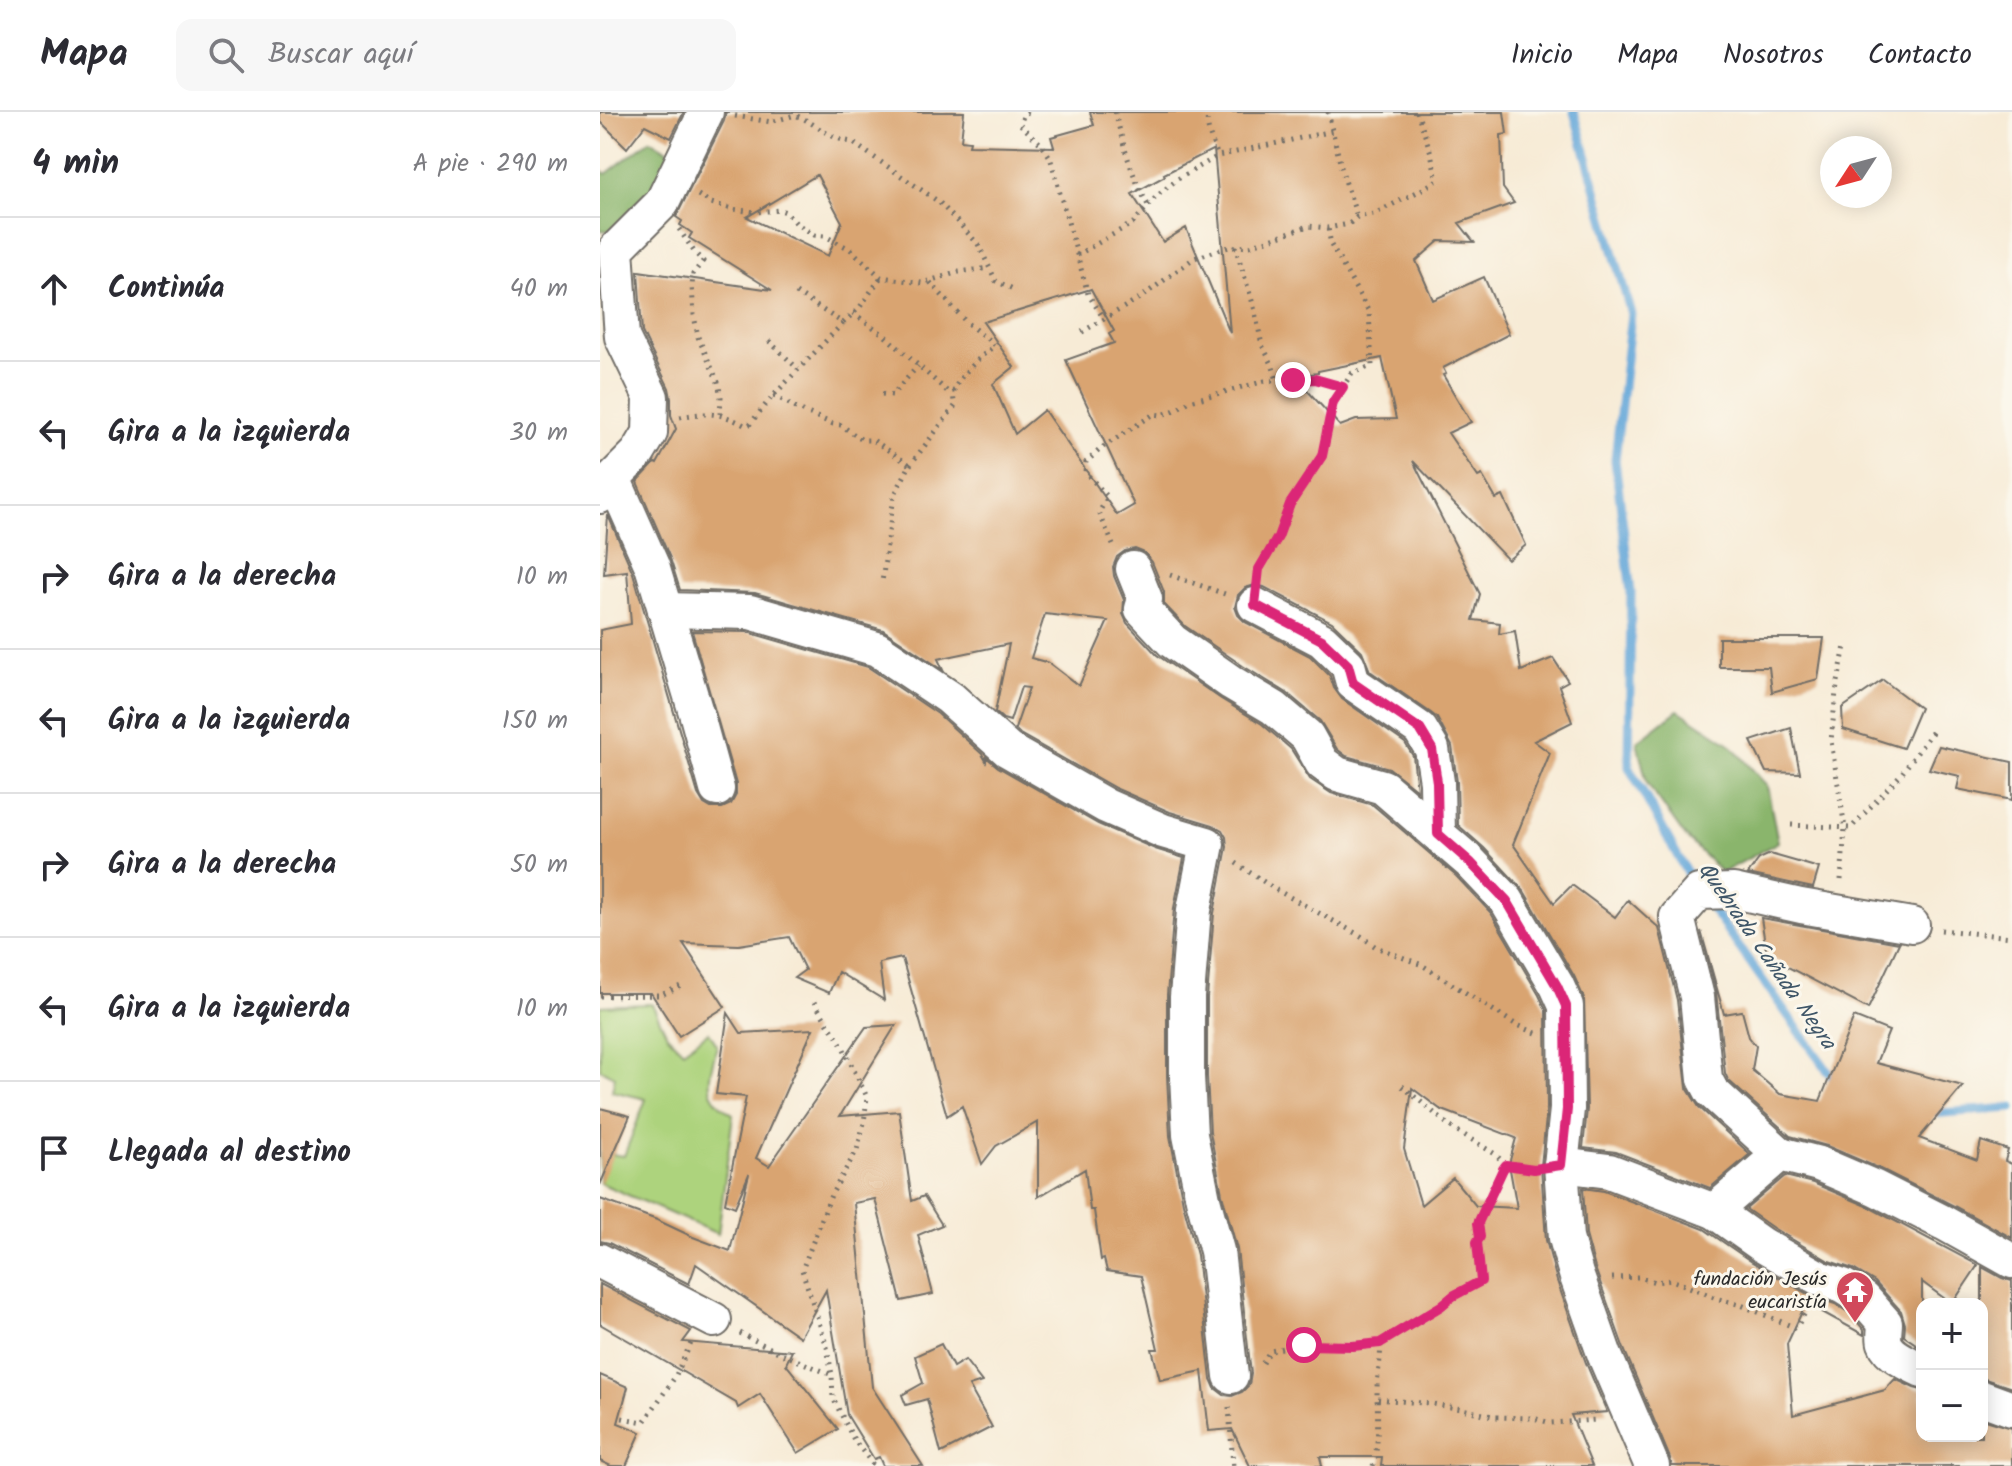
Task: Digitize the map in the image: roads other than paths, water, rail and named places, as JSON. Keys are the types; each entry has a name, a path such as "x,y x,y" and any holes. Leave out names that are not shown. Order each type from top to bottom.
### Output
{"street":[{"path":"706,112 664,196 616,249 622,337 651,397 651,419 650,433 638,453 606,487 652,566 717,789"},
{"path":"1133,569 1145,599 1142,609 1172,641 1274,708 1307,736 1322,763 1337,774 1383,787 1470,862 1507,901 1557,986 1566,1006 1567,1109 1561,1165 1566,1238 1605,1356 1652,1466"},
{"path":"1255,605 1322,640 1348,665 1353,683 1420,729 1432,749 1437,782 1438,834"},
{"path":"665,610 750,612 877,649 950,698 1008,750 1106,806 1163,831 1207,844 1194,910 1188,982 1187,1076 1190,1135 1217,1251 1231,1376"},
{"path":"1912,925 1734,891 1699,892 1677,917 1697,997 1705,1079 1712,1092 1780,1154 1819,1164 1875,1188 2012,1261"},
{"path":"1714,1211 1780,1154"},
{"path":"1561,1165 1609,1171 1714,1211 1762,1245 1864,1299 1885,1323 1884,1342 1887,1348 1916,1367"},
{"path":"600,1261 711,1319"},
{"path":"1988,1400 2012,1409"}],"waterway":[{"name":"Quebrada Cañada Negra","path":"1574,112 1631,314 1615,460 1631,592 1629,767 1694,886"},
{"name":"Quebrada Cañada Negra","path":"1706,901 1835,1081 1839,1082"},
{"name":"Quebrada Cañada Negra","path":"1928,1114 2012,1108"}],"place":[{"name":"fundación Jesús eucaristía","path":"1855,1324"}]}
